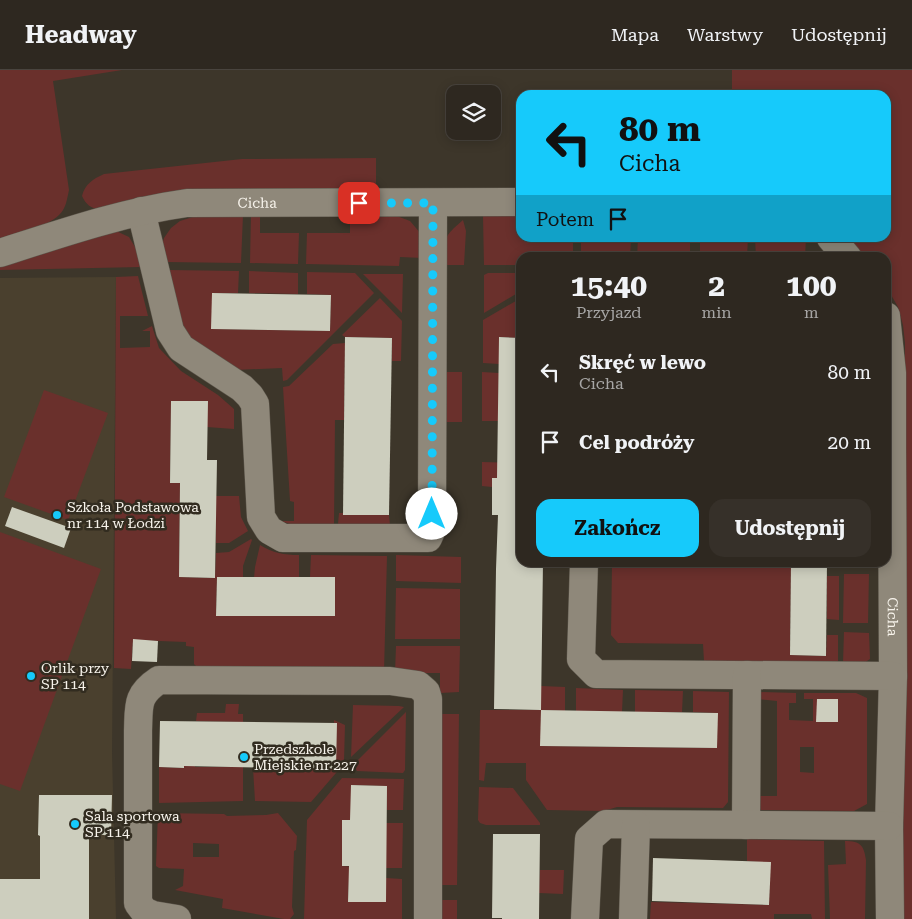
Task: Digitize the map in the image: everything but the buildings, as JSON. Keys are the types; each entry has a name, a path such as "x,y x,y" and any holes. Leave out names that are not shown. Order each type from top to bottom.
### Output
{"street":[{"name":"Cicha","path":"0,253 86,226 140,212 187,203 516,202"},
{"path":"140,212 170,331 174,339 181,348 242,388 255,404 260,517 269,530 283,538 428,538 432,529 433,203"},
{"path":"834,242 843,252"},
{"name":"Cicha","path":"891,364 891,397"},
{"name":"Cicha","path":"890,919 889,826 893,676 891,561"},
{"path":"584,567 581,659 596,674 893,676"},
{"path":"746,675 746,825"},
{"path":"177,919 153,915 144,911 138,903 139,704 143,694 159,680 390,681 418,685 426,692 428,698 428,919"},
{"path":"585,919 589,839 606,824 889,826"},
{"path":"633,919 636,825"}],"shaded area":[{"path":"0,70 122,70 53,81 69,190 66,204 61,213 47,223 23,233 0,238"},
{"path":"732,70 912,70 912,919 901,919 905,343 898,307 891,295 891,252 861,252 852,242 891,242 891,90 732,90"},
{"path":"376,158 376,188 200,193 100,210 89,206 82,196 90,182 104,174 242,159"},
{"path":"251,214 260,215 260,233 299,233 298,264 250,263"},
{"path":"199,215 243,215 241,263 165,262 161,249 164,238 171,228 180,221"},
{"path":"350,215 394,215 410,221 421,234 423,258 400,257 399,266 306,264 307,233 350,233"},
{"path":"516,215 516,242 573,242 573,252 516,252 516,265 484,265 483,216"},
{"path":"463,220 466,231 464,265 445,265 444,250 448,235"},
{"path":"114,230 129,237 138,252 141,267 0,270 0,267 85,237"},
{"path":"581,242 631,242 630,252 581,252"},
{"path":"638,242 690,242 690,252 637,252"},
{"path":"700,242 748,242 747,252 700,252"},
{"path":"755,242 806,242 805,252 756,252"},
{"path":"168,270 239,271 238,293 212,293 212,329 330,331 331,295 307,294 307,272 355,273 374,293 287,380 283,381 282,368 235,370 186,337"},
{"path":"249,271 298,273 298,294 249,293"},
{"path":"488,273 516,273 516,294 484,313 484,275"},
{"path":"363,274 403,274 402,313"},
{"path":"138,276 148,316 120,316 120,348 150,347 150,331 142,331 152,326 159,348 181,371 218,395 234,409 234,429 207,427 207,401 171,401 170,483 180,483 179,577 215,578 216,553 229,552 252,540 243,566 243,577 217,577 216,616 310,577 311,555 387,556 384,672 201,671 194,664 194,647 186,646 186,642 133,640 131,669 114,668 116,277"},
{"name":"Szkoła Podstawowa nr 114 w Łodzi","path":"116,277 112,753 116,919 0,919 0,278"},
{"path":"380,298 402,321 401,361 392,361 392,338 345,337 342,335"},
{"path":"516,301 516,338 499,337 499,364 483,363 483,320"},
{"path":"345,343 344,420 335,420 334,525 290,524 281,521 294,521 294,502 290,501 283,387 289,386 333,344"},
{"path":"445,372 462,372 462,422 445,422"},
{"path":"482,372 499,373 498,421 482,421"},
{"path":"44,390 108,413 68,520 4,497"},
{"path":"482,462 516,463 516,479 492,478 492,487 482,486"},
{"path":"216,496 239,496 241,517 248,531 229,543 216,543"},
{"path":"339,513 344,515 389,515 390,525 338,524"},
{"name":"Orlik przy SP 114","path":"0,532 101,569 20,791 0,784"},
{"path":"260,545 279,553 299,555 299,578 254,578"},
{"path":"396,555 461,557 461,583 396,581"},
{"path":"612,567 791,567 790,655 826,656 827,635 838,635 838,663 704,661 703,644 618,643 611,635"},
{"path":"844,574 869,574 868,623 843,623"},
{"path":"827,576 839,576 839,620 827,619"},
{"path":"396,588 460,589 460,639 395,639"},
{"path":"844,632 869,633 870,659 864,663 843,663"},
{"path":"396,646 460,646 459,692 440,693 440,673 395,673"},
{"path":"541,686 565,687 565,711 541,710"},
{"path":"576,688 623,690 622,712 576,711"},
{"path":"635,690 683,691 682,712 635,712"},
{"path":"693,691 729,692 728,802 723,808 617,807 604,811 547,810 526,780 526,763 486,763 484,781 479,780 480,710 541,710 541,746 717,748 717,713 693,712"},
{"path":"759,692 796,693 796,703 789,703 789,720 813,721 813,699 804,699 804,693 856,693 867,698 867,804 854,811 761,810 757,805 757,796 777,796 777,701 758,699","holes":["817,699 838,699 838,722 817,722","800,747 814,747 814,773 800,772"]},
{"path":"226,704 239,704 238,714 243,714 243,722 196,721 197,713 225,713"},
{"path":"353,705 404,707 351,757"},
{"path":"406,712 405,770 403,773 357,771 353,765"},
{"path":"441,714 459,714 457,885 439,885"},
{"path":"334,720 345,725 344,761 342,766 311,802 255,801 253,768 301,769 302,759 334,723"},
{"path":"184,756 195,756 195,767 243,767 243,801 159,803 159,767 184,768"},
{"path":"342,778 404,779 403,810 387,810 386,786 351,785 351,808 358,821 342,821 342,866 356,867 349,879 348,902 385,902 386,878 402,879 402,919 304,919 307,820"},
{"path":"479,787 513,788 540,825 486,825 480,823 478,820"},
{"path":"158,813 224,814 227,816 278,813 297,836 296,850 294,851 292,907 294,914 290,919 284,919 222,908 223,899 175,890 183,886 184,869 159,868 156,866","holes":["193,843 219,844 219,857 193,857"]},
{"path":"386,823 403,823 402,868 386,868"},
{"path":"747,839 824,841 825,919 812,919 811,914 774,914 774,919 650,919 651,902 769,905 770,863 747,861"},
{"path":"845,841 861,845 865,855 865,919 830,919 828,865 846,864"},
{"path":"540,870 564,870 563,894 539,893"},
{"path":"438,900 457,900 457,919 438,919"}],"place":[{"name":"Szkoła Podstawowa nr 114 w Łodzi","path":"57,515"},
{"name":"Orlik przy SP 114","path":"31,676"},
{"name":"Przedszkole Miejskie nr 227","path":"244,757"},
{"name":"Sala sportowa SP 114","path":"75,824"}],"route":[{"path":"359,203 433,203 432,514"}]}
